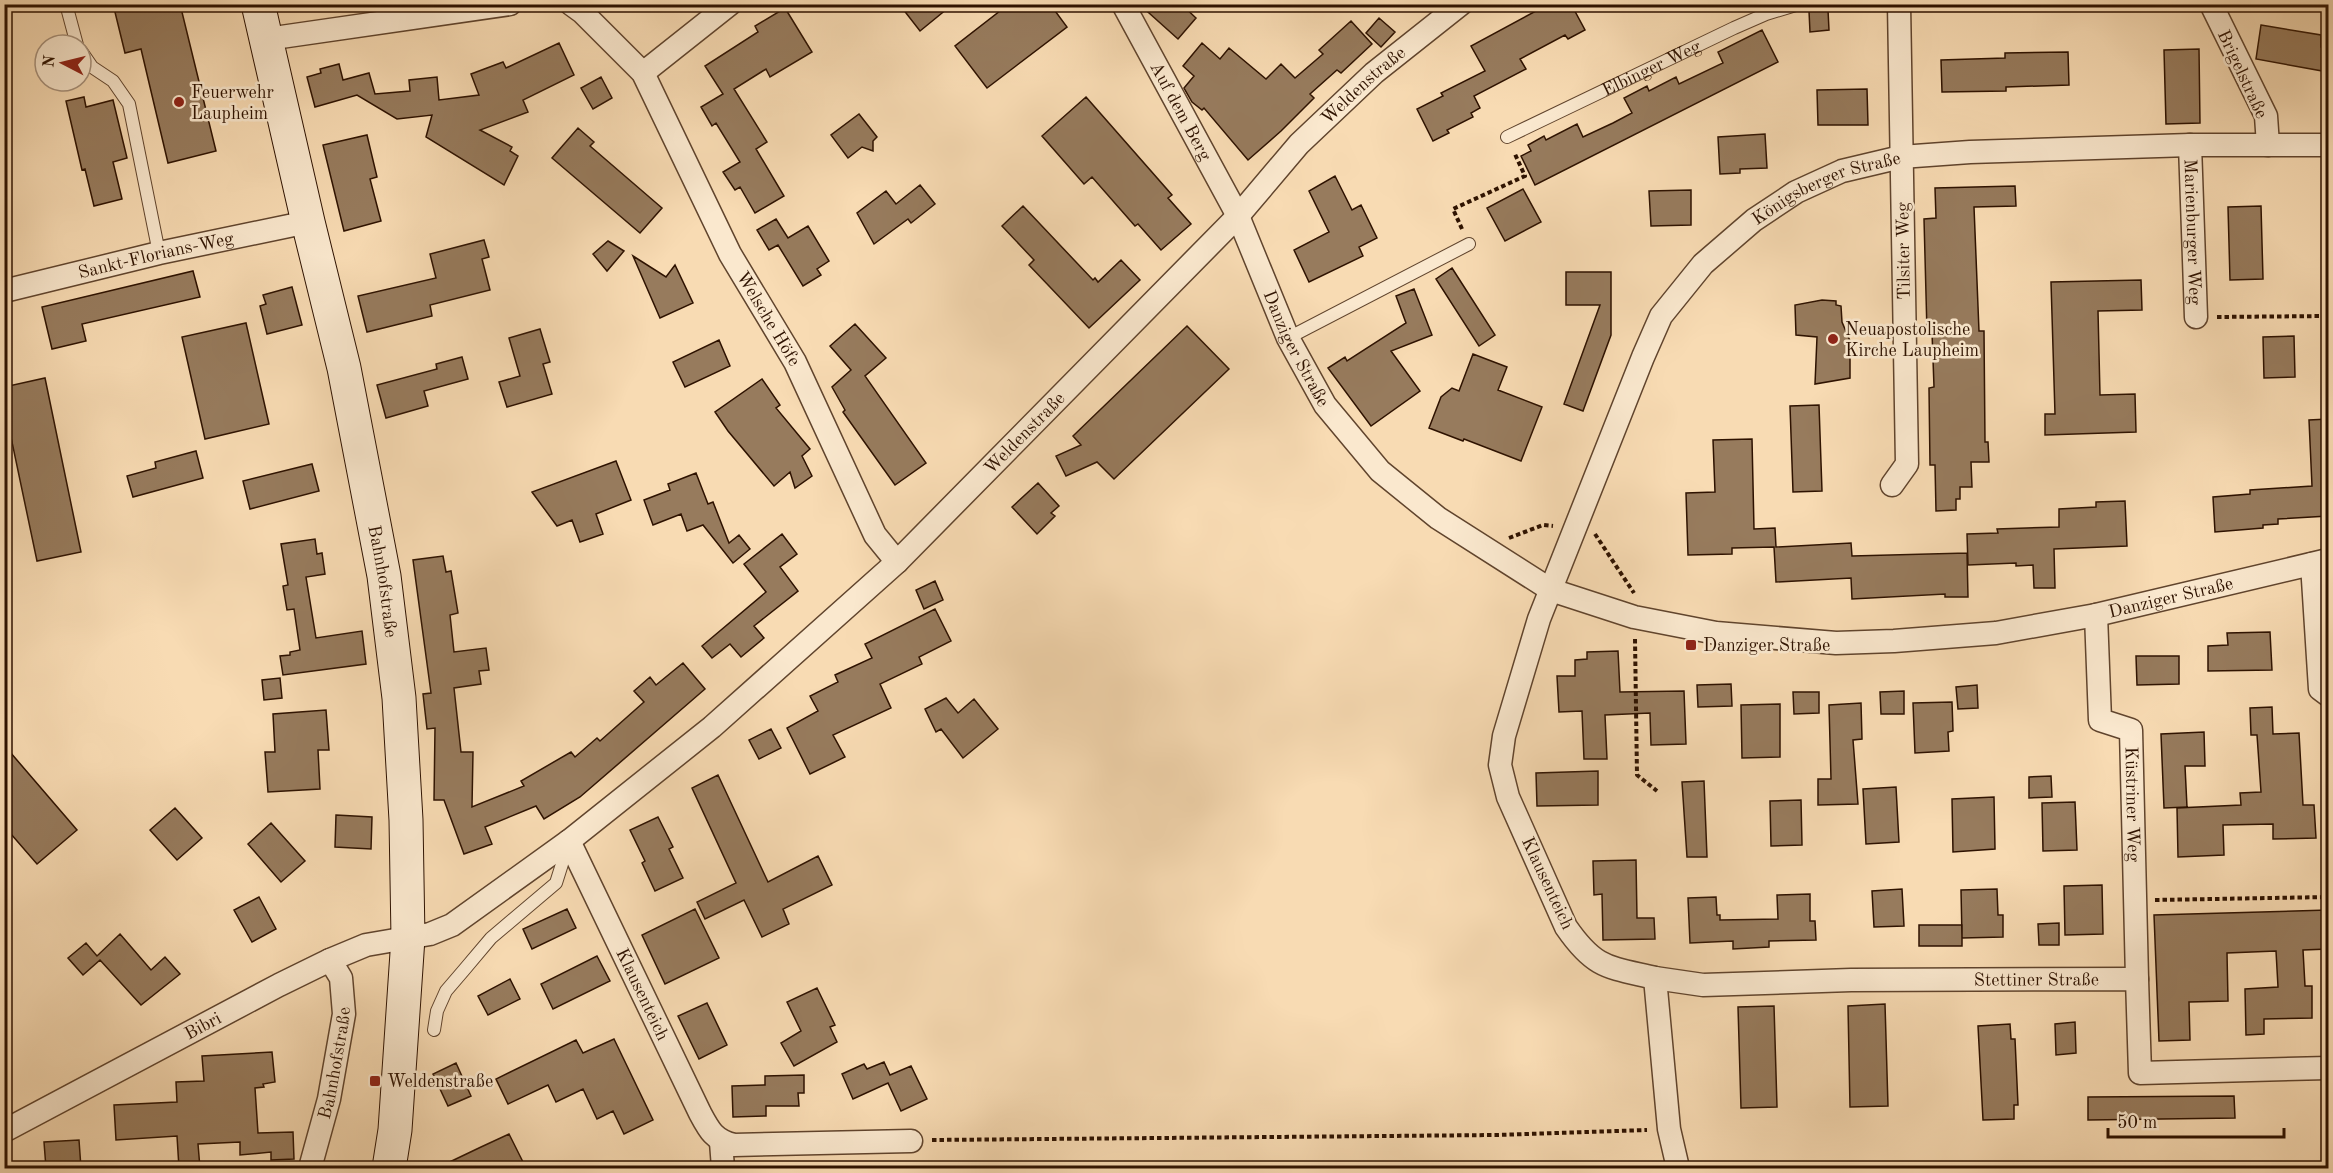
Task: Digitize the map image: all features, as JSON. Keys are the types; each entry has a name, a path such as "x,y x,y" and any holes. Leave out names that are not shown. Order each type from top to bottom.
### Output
{"main road":[{"name":"Bahnhofstraße","path":"258,4 344,368 384,576 399,698 406,820 408,938 395,1130 389,1168"}],"street":[{"path":"267,39 510,4"},
{"name":"Welsche Höfe","path":"571,4 582,12 643,74 730,254 795,362 875,535 897,562"},
{"path":"643,74 730,4"},
{"name":"Auf dem Berg","path":"1123,4 1238,216"},
{"name":"Weldenstraße","path":"408,938 430,934 452,925 569,841 712,727 897,562 1238,216 1299,144 1374,73 1461,4"},
{"path":"1899,4 1901,157"},
{"name":"Brigelstraße","path":"2211,4 2266,116 2268,145"},
{"name":"Königsberger Straße","path":"1551,590 1661,316 1703,264 1728,241 1754,220 1796,192 1842,171 1901,157 1970,152 2190,145 2328,145"},
{"name":"Marienburger Weg","path":"2190,145 2196,317"},
{"name":"Tilsiter Weg","path":"1892,485 1907,464 1901,157"},
{"name":"Danziger Straße","path":"1238,216 1288,338 1325,405 1380,471 1438,518 1551,590 1634,617 1716,633 1836,643 1943,639 1996,633 2096,615 2320,562"},
{"name":"Sankt-Florians-Weg","path":"4,291 308,222"},
{"path":"2320,562 2320,689 2328,695"},
{"name":"Klausenteich","path":"1551,590 1539,619 1504,736 1500,765 1508,797 1566,927 1579,945 1591,958 1607,966 1655,978"},
{"name":"Küstriner Weg","path":"2096,615 2100,720 2131,730 2137,979"},
{"name":"Klausenteich","path":"569,841 700,1113 709,1129 721,1142"},
{"name":"Bibri","path":"4,1131 330,960 366,945 408,938"},
{"name":"Bahnhofstraße","path":"310,1168 329,1099 344,1014 341,978 330,960"},
{"path":"1655,978 1669,1129 1678,1168"},
{"name":"Stettiner Straße","path":"1655,978 1703,985 1851,980 2137,979"},
{"path":"2137,979 2140,1073 2328,1068"},
{"path":"723,1168 721,1142 734,1145 911,1141"}],"lane":[{"path":"66,4 74,33"},
{"name":"Elbinger Weg","path":"1507,137 1734,28 1766,14 1799,4"},
{"path":"93,68 113,81 129,104 159,254"},
{"path":"1288,338 1469,244"},
{"path":"434,1030 436,1011 446,991 491,938 556,883 569,841"}],"path":[{"path":"1469,244 1453,209 1525,176 1507,137"},
{"path":"2196,317 2328,316"},
{"path":"1634,617 1637,775 1657,790"},
{"path":"2134,900 2328,897"},
{"path":"911,1141 1497,1135 1669,1129"}],"building":[{"name":"Feuerwehr Laupheim","path":"113,4 180,4 216,151 168,163 141,49 125,53"},
{"path":"899,4 953,4 920,31"},
{"path":"1009,4 1050,4 1067,27 987,88 955,46"},
{"path":"1139,4 1181,4 1196,18 1178,39"},
{"path":"1549,4 1571,4 1585,30 1568,39 1565,35 1520,59 1526,69 1474,96 1480,108 1471,113 1473,117 1447,130 1449,133 1433,141 1417,109 1443,96 1441,93 1485,71 1471,46"},
{"path":"785,8 812,52 770,77 766,69 734,89 767,142 756,149 784,196 755,213 740,187 735,190 723,172 740,162 716,123 712,126 701,107 723,94 705,66 758,32 755,26"},
{"path":"1828,10 1829,30 1810,32 1809,11"},
{"path":"1379,18 1395,32 1381,47 1366,33"},
{"path":"1351,21 1372,44 1341,73 1337,70 1310,94 1314,98 1248,160 1204,108 1202,110 1192,102 1184,88 1194,76 1183,66 1202,43 1220,59 1229,48 1266,79 1281,64 1295,78 1323,54 1319,50"},
{"path":"2261,25 2321,35 2321,47 2328,47 2328,72 2256,59"},
{"path":"1762,30 1778,62 1535,185 1521,156 1531,151 1528,145 1544,136 1546,140 1577,124 1583,137 1613,123 1632,113 1624,98 1647,86 1649,91 1676,77 1679,84 1723,63 1718,52"},
{"path":"559,43 574,75 523,100 528,112 480,130 512,147 510,151 518,156 504,185 426,137 432,115 397,119 357,95 315,107 307,77 321,73 320,69 339,64 343,80 369,73 375,94 410,91 409,80 437,77 439,100 479,95 471,74 503,62 506,68"},
{"path":"2199,49 2200,123 2166,124 2164,50"},
{"path":"2068,52 2069,85 2006,87 2006,91 1942,92 1941,60 2005,58 2005,53"},
{"path":"601,77 612,98 593,109 581,88"},
{"path":"1867,89 1868,125 1818,125 1817,90"},
{"path":"84,97 86,107 113,100 127,158 113,162 122,199 94,206 85,169 82,170 66,101"},
{"path":"1086,97 1172,195 1168,198 1191,224 1161,250 1138,224 1135,226 1092,177 1084,184 1042,136"},
{"path":"859,114 877,137 873,141 873,151 862,147 848,158 831,135"},
{"path":"578,128 594,142 590,146 662,208 640,233 552,158"},
{"path":"1765,134 1767,168 1740,169 1740,173 1720,174 1718,137"},
{"path":"367,135 377,177 370,179 381,221 344,231 323,145"},
{"path":"1335,176 1352,210 1361,205 1377,238 1359,247 1363,256 1309,282 1294,250 1329,232 1309,191"},
{"path":"920,185 935,204 911,223 908,219 874,244 857,213 886,191 896,204"},
{"path":"2015,186 2016,206 1974,207 1979,331 1984,331 1985,442 1988,442 1989,462 1971,462 1972,487 1960,487 1960,499 1956,499 1956,510 1936,511 1935,465 1930,465 1929,388 1934,387 1932,332 1927,332 1924,219 1936,218 1935,188"},
{"path":"1523,189 1541,222 1505,241 1487,208"},
{"path":"1691,190 1691,225 1651,226 1649,191"},
{"path":"1023,206 1093,280 1095,278 1098,282 1121,260 1140,280 1089,328 1029,265 1034,260 1002,226"},
{"path":"2261,206 2263,279 2230,280 2228,207"},
{"path":"776,219 788,238 808,226 829,261 817,269 821,275 803,286 778,245 769,250 757,230"},
{"path":"484,240 489,257 482,259 490,290 430,305 432,316 367,332 358,296 436,278 430,254"},
{"path":"608,241 624,251 607,271 593,254"},
{"path":"633,256 666,277 675,265 693,303 660,318"},
{"path":"1452,268 1495,335 1479,346 1436,279"},
{"path":"193,271 200,297 82,324 86,341 52,349 42,307"},
{"path":"1566,272 1611,272 1611,335 1583,411 1564,404 1600,305 1566,305"},
{"path":"2141,280 2142,310 2098,311 2100,395 2135,394 2136,432 2045,435 2045,414 2055,414 2051,282"},
{"path":"292,287 302,325 267,334 260,306 266,304 263,295"},
{"path":"1414,289 1432,335 1391,351 1420,391 1371,426 1328,368 1345,357 1347,361 1406,323 1396,296"},
{"name":"Neuapostolische Kirche Laupheim","path":"1822,300 1836,301 1836,305 1841,306 1842,322 1850,341 1850,378 1815,384 1817,337 1796,335 1795,305"},
{"path":"246,323 269,424 205,439 182,337"},
{"path":"855,324 886,358 865,376 926,463 895,485 843,412 845,410 832,387 851,370 830,346"},
{"path":"1187,326 1229,369 1114,479 1097,462 1066,476 1056,456 1081,445 1073,436"},
{"path":"540,329 550,362 543,364 552,394 507,407 499,382 520,376 509,338"},
{"path":"2294,336 2295,377 2264,378 2263,337"},
{"path":"719,340 730,366 685,387 673,362"},
{"path":"1473,354 1507,367 1498,390 1542,407 1521,461 1429,428 1441,397 1452,388 1459,391"},
{"path":"462,357 468,379 424,391 428,406 386,418 377,385 437,369 436,364"},
{"path":"45,378 81,552 37,561 4,404 4,387"},
{"path":"762,379 780,405 776,408 810,449 802,456 812,476 795,488 790,472 774,486 715,412"},
{"path":"1819,405 1822,491 1793,492 1790,406"},
{"path":"2328,419 2328,516 2278,519 2278,524 2263,525 2263,528 2215,532 2213,497 2250,494 2250,490 2312,486 2309,420"},
{"path":"1752,439 1754,529 1775,528 1776,547 1851,543 1852,556 1967,553 1968,597 1945,597 1945,594 1852,599 1851,578 1776,582 1774,547 1732,548 1732,554 1688,555 1686,493 1715,492 1713,440"},
{"path":"196,451 203,478 133,497 127,476 156,468 155,462"},
{"path":"616,461 631,500 596,514 603,534 580,542 572,520 557,526 532,492"},
{"path":"312,464 319,491 250,509 243,481"},
{"path":"696,473 708,504 713,502 729,543 739,535 750,549 733,563 703,525 687,531 681,514 653,525 644,500 670,490 668,484"},
{"path":"1038,483 1059,506 1051,513 1055,516 1037,534 1012,507"},
{"path":"2125,501 2127,546 2054,549 2055,588 2034,588 2033,565 2016,566 2016,563 1968,565 1967,534 1998,533 1997,529 2059,527 2059,509 2096,507 2096,502"},
{"path":"782,534 797,554 780,567 798,591 754,626 764,638 741,657 730,644 712,658 702,646 766,592 744,564"},
{"path":"315,539 317,554 322,553 325,574 306,577 316,638 362,631 366,664 283,675 280,656 290,655 290,652 300,650 294,609 287,610 283,586 288,585 281,544"},
{"path":"443,556 446,572 451,571 458,613 450,615 454,652 486,648 489,670 479,671 481,684 454,688 461,752 473,752 472,807 524,786 521,781 571,752 575,757 597,738 600,741 644,702 634,691 650,677 656,685 683,663 705,689 580,797 544,819 536,806 485,827 492,844 464,854 444,800 434,800 435,728 427,729 423,694 431,693 413,560"},
{"path":"935,581 943,600 924,609 916,590"},
{"path":"935,609 951,641 919,657 922,664 880,684 891,708 833,735 845,757 810,774 787,728 818,711 810,696 838,682 835,675 872,658 865,644"},
{"path":"2270,632 2272,670 2208,671 2208,646 2228,645 2227,633"},
{"path":"1618,651 1620,692 1684,691 1686,744 1651,745 1650,713 1605,715 1607,759 1584,759 1582,711 1559,712 1557,676 1575,676 1575,660 1587,659 1587,652"},
{"path":"2136,656 2179,656 2179,684 2137,685"},
{"path":"280,678 282,698 264,700 262,680"},
{"path":"1731,684 1732,706 1698,707 1697,685"},
{"path":"1977,685 1978,708 1958,709 1956,687"},
{"path":"1904,691 1904,714 1881,714 1880,692"},
{"path":"1793,692 1819,692 1819,713 1794,714"},
{"path":"946,698 958,713 974,699 998,729 963,758 941,729 936,732 925,709"},
{"path":"1952,702 1953,731 1948,732 1949,751 1915,753 1913,703"},
{"path":"1861,703 1862,739 1853,740 1858,804 1818,805 1818,779 1831,779 1829,705"},
{"path":"1780,704 1780,757 1742,758 1741,705"},
{"path":"2272,707 2273,734 2299,733 2303,805 2314,805 2316,838 2273,839 2273,824 2223,825 2224,855 2178,857 2177,808 2241,805 2240,793 2261,792 2257,735 2251,735 2250,708"},
{"path":"326,710 329,750 318,750 320,789 268,792 265,752 275,752 273,714"},
{"path":"771,729 781,748 759,759 749,740"},
{"path":"2204,732 2205,766 2185,766 2187,807 2164,808 2161,734"},
{"path":"4,745 77,830 37,864 4,826"},
{"path":"1598,771 1598,805 1537,806 1536,773"},
{"path":"718,775 768,882 818,856 832,885 783,909 789,924 762,937 744,900 705,919 697,902 736,883 692,788"},
{"path":"2051,776 2052,797 2029,798 2029,777"},
{"path":"1704,781 1707,857 1687,857 1682,782"},
{"path":"1896,787 1899,842 1866,844 1863,789"},
{"path":"1994,797 1995,849 1953,852 1952,799"},
{"path":"1801,800 1802,845 1771,846 1770,801"},
{"path":"2075,802 2077,850 2043,851 2042,803"},
{"path":"175,808 202,838 177,860 150,830"},
{"path":"336,815 372,817 371,849 335,847"},
{"path":"658,817 673,847 669,849 683,878 655,891 642,863 645,861 630,830"},
{"path":"271,823 305,861 281,882 248,844"},
{"path":"1636,860 1637,918 1654,918 1655,939 1603,940 1602,894 1594,895 1593,861"},
{"path":"2102,885 2103,934 2065,935 2064,886"},
{"path":"1902,889 1904,926 1874,927 1872,891"},
{"path":"1997,889 1998,915 2003,915 2003,937 1962,938 1961,890"},
{"path":"1810,894 1810,921 1815,921 1816,940 1769,941 1769,947 1733,949 1733,941 1690,943 1688,898 1716,897 1717,915 1720,915 1720,920 1778,919 1777,895"},
{"path":"259,897 276,929 252,942 234,910"},
{"path":"567,909 576,928 532,949 523,929"},
{"path":"695,909 719,958 665,984 642,935"},
{"path":"2328,910 2328,949 2303,950 2305,986 2312,986 2312,1018 2264,1019 2264,1034 2246,1035 2245,989 2278,987 2276,951 2227,953 2228,1001 2189,1002 2190,1040 2159,1041 2154,915"},
{"path":"2059,923 2059,945 2039,945 2038,924"},
{"path":"1919,925 1962,925 1962,946 1919,946"},
{"path":"120,934 151,970 165,957 180,974 141,1005 100,960 83,975 68,958 86,943 97,956"},
{"path":"597,956 610,981 553,1009 541,984"},
{"path":"510,979 520,999 488,1015 478,996"},
{"path":"817,988 835,1025 830,1027 837,1042 794,1066 781,1043 801,1031 787,1002"},
{"path":"707,1003 727,1045 699,1059 678,1016"},
{"path":"1885,1004 1888,1106 1850,1107 1848,1006"},
{"path":"1774,1006 1777,1107 1741,1108 1738,1007"},
{"path":"2075,1022 2076,1053 2056,1055 2055,1024"},
{"path":"2010,1024 2011,1039 2015,1039 2018,1105 2014,1105 2014,1119 1983,1120 1978,1026"},
{"path":"614,1039 653,1120 624,1134 613,1111 597,1119 583,1089 556,1102 548,1085 508,1104 496,1079 576,1040 583,1053"},
{"path":"272,1052 275,1082 255,1088 258,1133 293,1132 294,1159 271,1160 271,1152 240,1155 240,1142 198,1144 200,1168 179,1168 177,1136 116,1140 114,1105 177,1102 176,1082 204,1081 202,1056"},
{"path":"884,1062 890,1075 911,1066 927,1099 901,1111 888,1083 853,1099 842,1074 864,1064 867,1069"},
{"path":"456,1063 471,1096 448,1106 433,1074"},
{"path":"804,1075 804,1093 798,1093 799,1106 766,1106 766,1116 733,1117 732,1086 765,1085 765,1076"},
{"path":"2234,1096 2235,1118 2088,1120 2088,1097"},
{"path":"509,1134 526,1168 437,1168 481,1147"},
{"path":"79,1140 81,1168 46,1168 44,1142"}],"place":[{"name":"Feuerwehr Laupheim","path":"179,102"},
{"name":"Neuapostolische Kirche Laupheim","path":"1833,339"},
{"name":"Danziger Straße","path":"1691,645"},
{"name":"Weldenstraße","path":"375,1081"}]}
